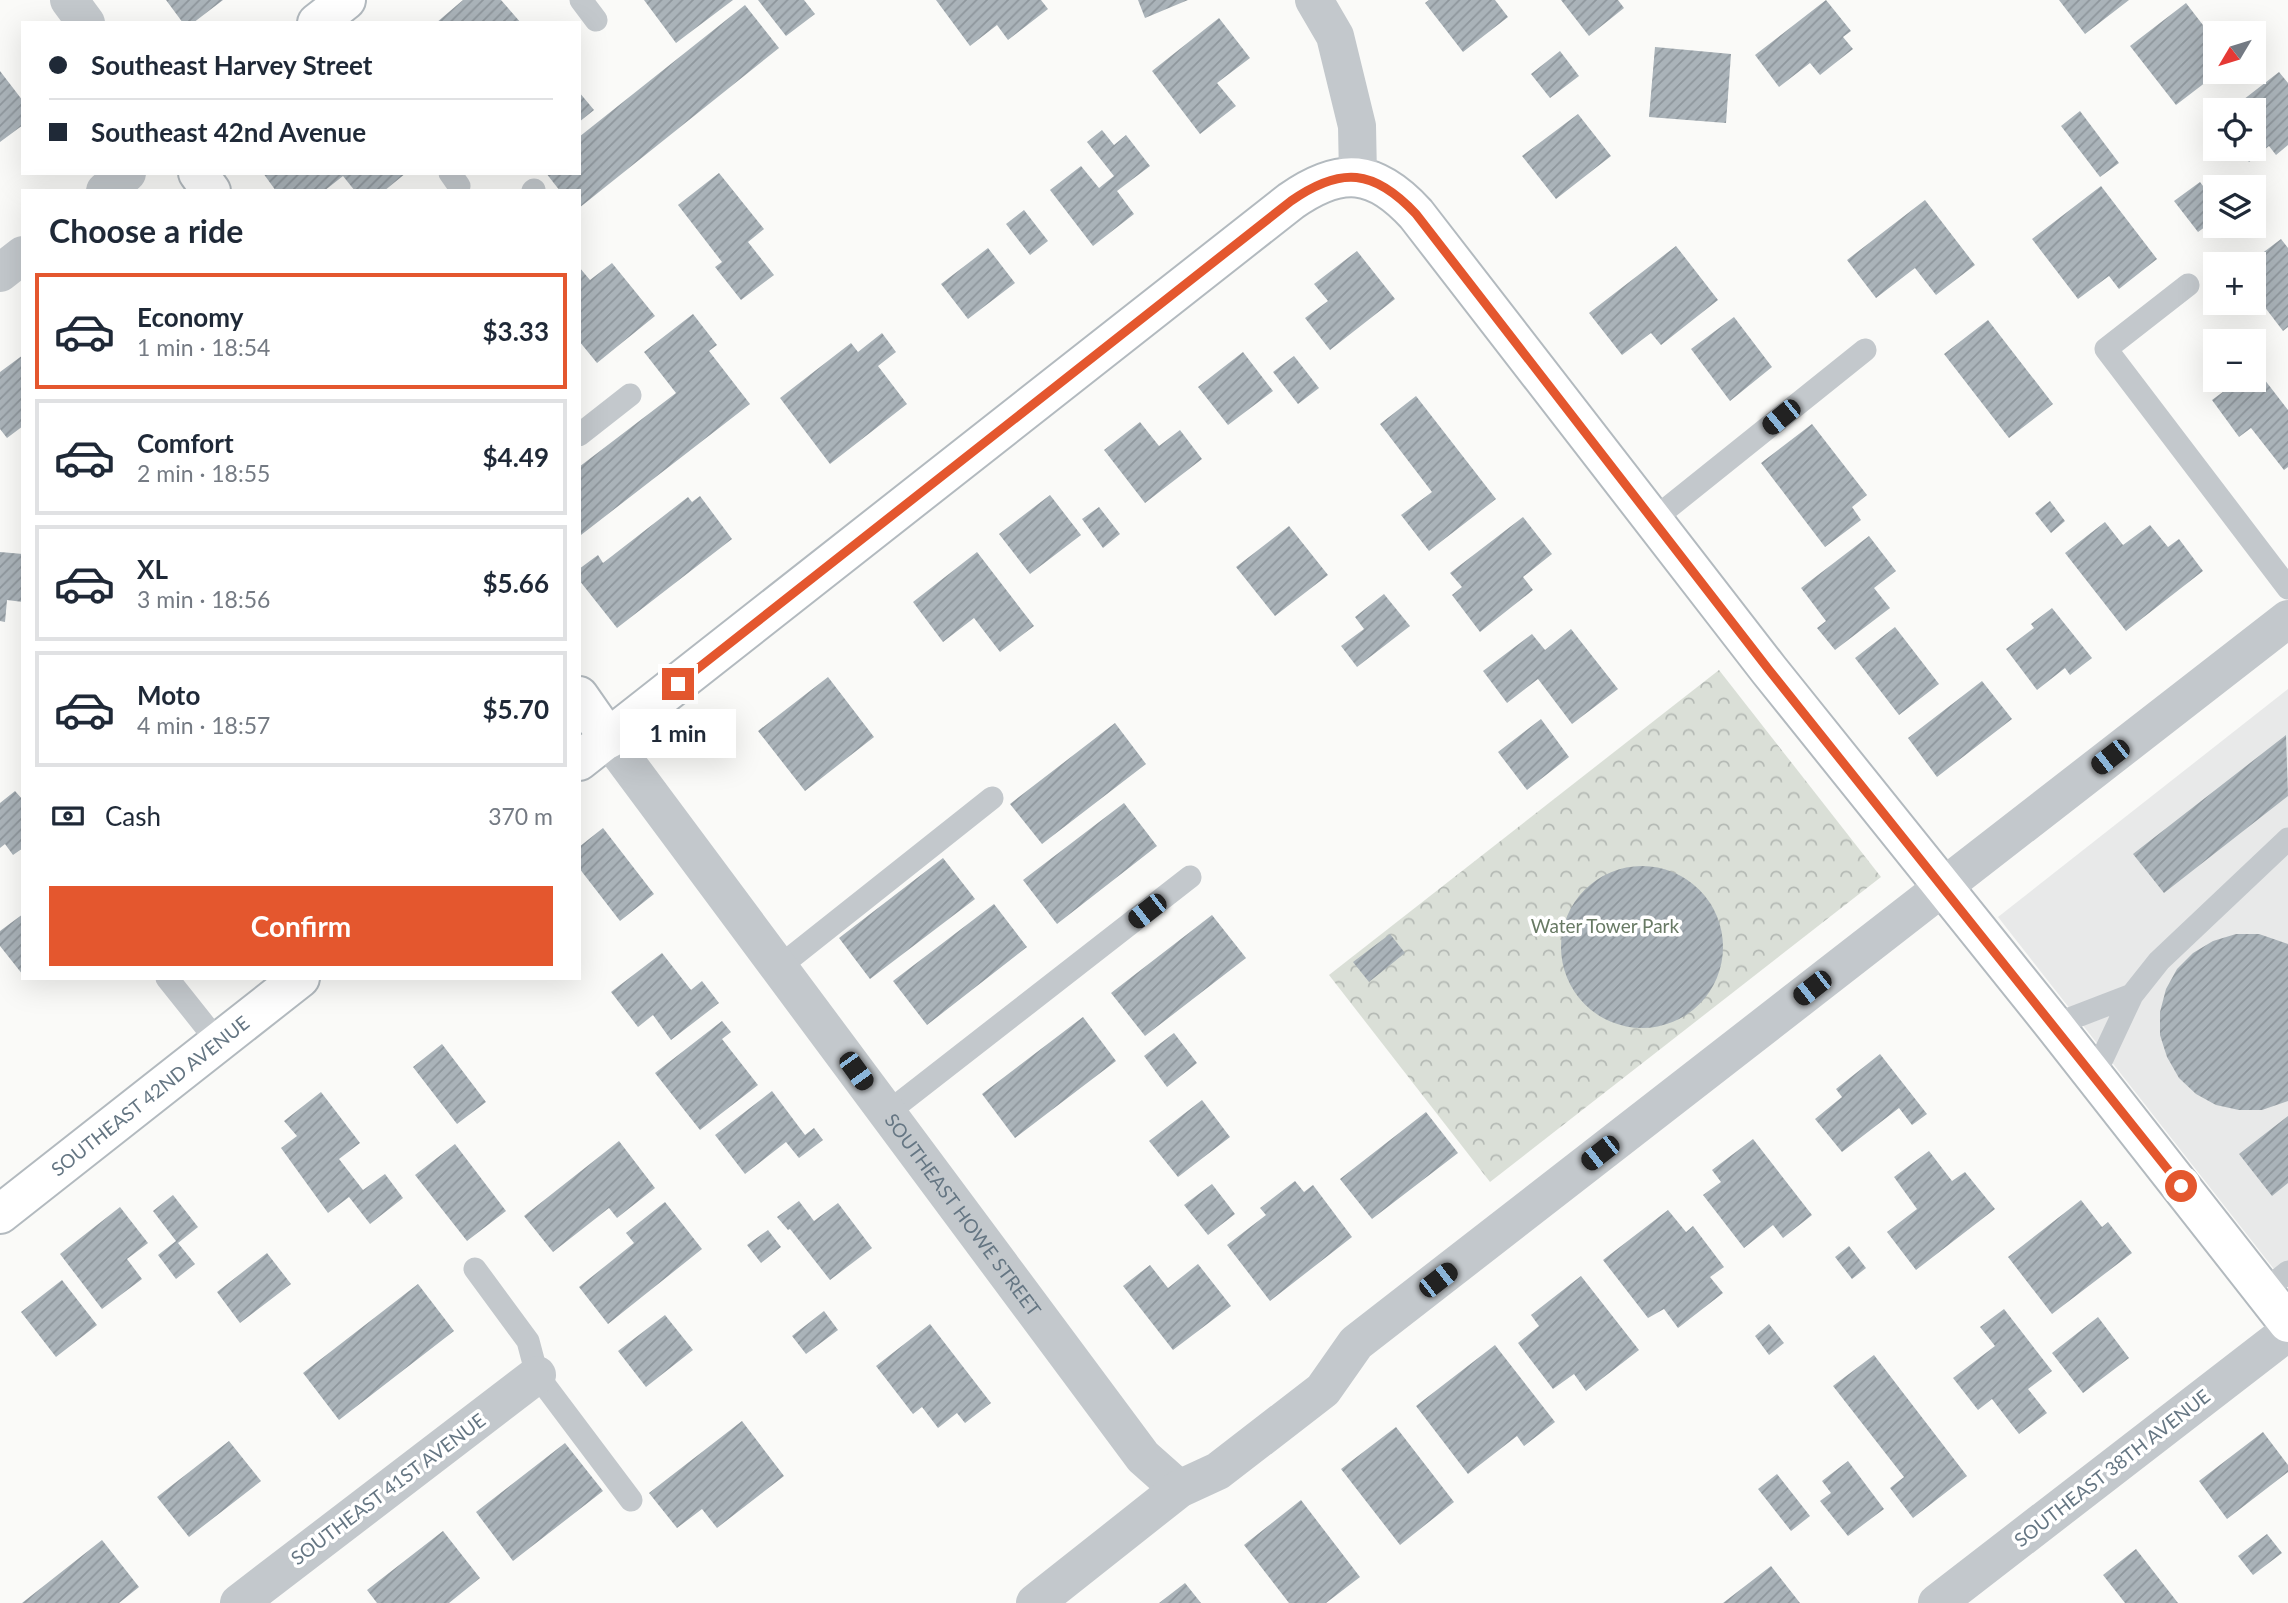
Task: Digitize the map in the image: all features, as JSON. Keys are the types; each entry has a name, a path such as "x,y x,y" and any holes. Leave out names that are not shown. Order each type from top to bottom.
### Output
{"street":[{"path":"69,0 85,21"},
{"path":"1314,0 1335,36 1357,126 1358,176"},
{"path":"107,189 125,175"},
{"path":"581,760 1291,201 1328,180 1358,176 1388,188 1416,214 1769,670 2094,1076 2276,1282 2288,1323"},
{"path":"0,273 21,257"},
{"path":"1035,1603 1179,1489 1218,1472 1323,1390 1356,1343 1942,887 2284,628"},
{"name":"SOUTHEAST HOWE STREET","path":"581,699 1143,1457 1179,1489"},
{"name":"SOUTHEAST 42ND AVENUE","path":"0,1214 297,980"},
{"name":"SOUTHEAST 38TH AVENUE","path":"1937,1603 2288,1332"},
{"name":"SOUTHEAST 41ST AVENUE","path":"240,1603 537,1375"}],"lane":[{"path":"581,0 596,20"},
{"path":"2188,285 2106,349 2288,588"},
{"path":"1654,519 1866,350"},
{"path":"581,433 630,395"},
{"path":"779,967 992,798"},
{"path":"2094,1076 2132,995 2159,961 2288,839"},
{"path":"887,1113 1190,877"},
{"path":"169,980 218,1042"},
{"path":"2054,1025 2132,995"},
{"path":"475,1269 528,1341 537,1375 631,1500"}],"shaded area":[{"path":"2288,689 2288,1287 1998,917"}],"green space":[{"name":"Water Tower Park","path":"1719,670 1881,877 1490,1182 1329,975"}],"building":[{"path":"166,0 223,0 196,21 182,21"},
{"path":"463,0 501,0 519,21 438,21"},
{"path":"644,0 733,0 676,43"},
{"path":"758,0 804,0 815,14 786,36"},
{"path":"936,0 1041,0 1048,9 1008,40 997,25 970,46"},
{"path":"1138,0 1188,0 1145,18"},
{"path":"1429,0 1495,0 1508,17 1463,52 1425,3"},
{"path":"1561,0 1618,0 1624,8 1589,36"},
{"path":"1826,0 1851,31 1843,37 1853,49 1820,75 1810,63 1779,87 1755,55"},
{"path":"2059,0 2129,0 2085,34"},
{"path":"2186,3 2203,25 2203,84 2176,105 2130,46"},
{"path":"745,5 779,48 581,206 581,189 558,189 548,175 581,175 581,135"},
{"path":"1219,18 1250,58 1217,83 1236,106 1200,134 1152,71"},
{"path":"1655,47 1731,54 1726,123 1649,117"},
{"path":"1560,51 1579,76 1550,98 1531,74"},
{"path":"0,71 21,98 21,126 0,142"},
{"path":"2279,72 2288,83 2288,145 2276,155 2269,146 2266,148 2266,98 2245,98"},
{"path":"581,94 594,110 581,120"},
{"path":"2080,111 2119,163 2100,177 2061,126"},
{"path":"1578,114 1611,156 1556,199 1522,156"},
{"path":"1102,130 1114,145 1126,135 1150,166 1117,191 1134,214 1093,246 1050,190 1081,166 1099,188 1114,176 1087,142"},
{"path":"719,173 764,229 748,242 774,275 741,300 715,267 722,262 678,205"},
{"path":"264,175 404,175 386,189 353,189 343,176 327,189 275,189"},
{"path":"2200,182 2203,186 2203,228 2198,232 2174,201"},
{"path":"2101,186 2157,259 2119,289 2109,276 2078,299 2032,239"},
{"path":"1925,200 1975,265 1936,295 1915,268 1876,298 1847,260"},
{"path":"1024,210 1048,241 1030,255 1006,224"},
{"path":"2281,239 2288,248 2288,327 2283,331 2266,309 2266,252 2264,252"},
{"path":"1676,246 1718,300 1661,345 1651,333 1622,355 1589,313"},
{"path":"988,248 1015,283 968,319 941,284"},
{"path":"1357,251 1395,299 1330,350 1305,318 1328,301 1314,284"},
{"path":"612,263 655,316 597,363 581,343 581,269 590,280"},
{"path":"693,314 717,345 709,351 750,404 581,535 581,465 676,393 644,352"},
{"path":"1734,317 1772,367 1730,401 1691,349"},
{"path":"1988,320 2053,404 2009,438 1944,354"},
{"path":"882,333 896,352 878,366 907,404 830,464 780,398 851,343 858,352"},
{"path":"1243,352 1273,391 1228,425 1198,387"},
{"path":"21,356 21,428 7,438 0,429 0,372"},
{"path":"1294,356 1319,388 1298,404 1273,372"},
{"path":"2266,382 2288,410 2288,467 2284,470 2251,428 2239,437 2212,400 2223,392 2266,392"},
{"path":"1416,396 1496,499 1429,551 1401,515 1432,492 1380,424"},
{"path":"1140,422 1159,446 1180,430 1202,459 1145,503 1104,450"},
{"path":"1812,424 1867,495 1852,507 1861,520 1825,547 1761,463"},
{"path":"1050,495 1081,535 1030,574 999,534"},
{"path":"700,496 732,539 617,628 581,583 581,568 598,555 603,563 688,497 692,502"},
{"path":"2050,501 2065,521 2051,533 2035,513"},
{"path":"1099,507 1120,534 1103,548 1082,519"},
{"path":"1523,517 1552,554 1523,577 1533,590 1480,632 1452,595 1462,587 1450,573"},
{"path":"2105,522 2123,545 2150,525 2168,547 2179,539 2203,571 2126,631 2065,553"},
{"path":"1289,526 1328,575 1275,616 1236,567"},
{"path":"1869,536 1896,571 1874,588 1890,608 1835,650 1817,628 1826,621 1801,588"},
{"path":"0,552 21,554 21,602 7,600 5,622 0,621"},
{"path":"977,552 1034,626 1000,652 974,618 943,642 913,602"},
{"path":"1384,594 1410,626 1357,667 1341,646 1364,629 1355,617"},
{"path":"2052,608 2092,658 2070,675 2065,668 2037,690 2006,649 2034,628 2031,624"},
{"path":"1895,627 1939,684 1899,715 1855,658"},
{"path":"1571,629 1618,689 1572,724 1538,679 1507,703 1483,671 1532,634 1545,650"},
{"path":"828,677 874,737 805,791 758,731"},
{"path":"1982,681 2012,719 1937,777 1908,738"},
{"path":"1541,719 1569,757 1527,790 1498,752"},
{"path":"1115,723 1146,764 1042,844 1010,804"},
{"path":"2286,735 2288,796 2164,893 2133,854"},
{"path":"15,791 21,798 21,849 13,855 5,844 0,848 0,803"},
{"path":"1124,803 1157,846 1057,924 1023,880"},
{"path":"603,828 654,894 620,921 581,871 581,845"},
{"path":"943,858 975,899 870,979 839,938"},
{"path":"1642,866 1673,872 1700,889 1717,916 1723,947 1717,978 1700,1005 1673,1022 1642,1028 1611,1022 1584,1005 1567,978 1561,947 1567,916 1584,889 1611,872"},
{"path":"994,904 1027,947 927,1025 893,981"},
{"path":"21,915 21,972 0,946 0,931"},
{"path":"1212,915 1246,958 1145,1036 1111,993"},
{"path":"1390,934 1405,953 1369,982 1353,962"},
{"path":"2236,934 2259,934 2288,944 2288,1101 2262,1110 2239,1110 2216,1105 2196,1094 2179,1078 2167,1057 2160,1035 2160,1012 2166,989 2177,969 2193,953 2213,941"},
{"path":"662,953 691,990 702,981 719,1003 671,1040 653,1015 638,1027 611,992"},
{"path":"1083,1017 1116,1061 1015,1138 982,1094"},
{"path":"722,1021 731,1032 722,1039 758,1085 700,1130 655,1073"},
{"path":"1174,1033 1197,1063 1167,1087 1144,1056"},
{"path":"442,1044 486,1102 457,1124 413,1067"},
{"path":"1880,1054 1927,1114 1912,1125 1899,1108 1842,1152 1815,1119 1842,1097 1836,1089"},
{"path":"772,1091 805,1135 814,1128 823,1140 799,1158 786,1142 745,1174 715,1135"},
{"path":"321,1092 360,1143 339,1159 363,1190 385,1174 403,1198 370,1224 349,1197 328,1213 281,1148 297,1136 284,1121"},
{"path":"1202,1100 1230,1137 1178,1177 1149,1141"},
{"path":"1426,1112 1458,1153 1372,1219 1340,1179"},
{"path":"2288,1116 2288,1183 2272,1196 2239,1154"},
{"path":"1753,1139 1812,1215 1783,1238 1773,1225 1744,1248 1703,1195 1721,1182 1712,1170"},
{"path":"619,1141 655,1188 617,1218 609,1208 553,1252 524,1216"},
{"path":"455,1144 506,1211 467,1241 415,1175"},
{"path":"1929,1151 1952,1181 1965,1172 1995,1209 1916,1270 1887,1232 1917,1209 1894,1177"},
{"path":"1295,1181 1304,1192 1313,1185 1352,1237 1270,1301 1227,1245 1266,1215 1260,1208"},
{"path":"1212,1184 1235,1214 1208,1235 1184,1205"},
{"path":"173,1195 198,1227 178,1243 195,1264 176,1279 158,1255 176,1241 153,1211"},
{"path":"2081,1200 2102,1227 2108,1222 2132,1253 2052,1314 2008,1257"},
{"path":"799,1201 814,1221 838,1203 872,1248 830,1280 790,1229 777,1217"},
{"path":"665,1202 702,1249 608,1324 579,1287 634,1243 626,1233"},
{"path":"120,1207 148,1243 127,1259 142,1279 102,1309 60,1254"},
{"path":"1668,1210 1686,1232 1693,1226 1724,1267 1710,1277 1723,1293 1678,1328 1664,1309 1648,1318 1603,1260"},
{"path":"768,1230 781,1247 761,1263 747,1245"},
{"path":"1849,1246 1866,1268 1852,1279 1835,1257"},
{"path":"267,1253 291,1284 240,1323 217,1292"},
{"path":"1198,1264 1231,1306 1173,1350 1123,1286 1150,1265 1168,1288"},
{"path":"1581,1276 1639,1350 1586,1391 1574,1374 1553,1389 1518,1343 1539,1326 1531,1315"},
{"path":"62,1280 97,1325 56,1357 21,1312"},
{"path":"418,1284 454,1331 339,1420 303,1373"},
{"path":"2004,1309 2052,1371 2028,1389 2047,1413 2019,1434 1992,1399 1978,1410 1953,1378 1995,1346 1980,1327"},
{"path":"824,1311 838,1330 806,1354 792,1336"},
{"path":"665,1315 693,1350 646,1387 618,1351"},
{"path":"2098,1317 2129,1358 2083,1393 2052,1353"},
{"path":"930,1324 991,1403 965,1423 957,1413 938,1428 922,1407 913,1414 876,1366"},
{"path":"1769,1324 1784,1343 1769,1355 1755,1336"},
{"path":"1495,1345 1555,1422 1524,1446 1517,1436 1468,1474 1416,1406"},
{"path":"1874,1355 1967,1476 1913,1518 1890,1488 1904,1477 1833,1386"},
{"path":"742,1421 784,1476 717,1528 702,1509 677,1528 649,1493"},
{"path":"1396,1427 1454,1502 1400,1545 1341,1469"},
{"path":"2263,1432 2288,1465 2288,1472 2227,1519 2199,1481"},
{"path":"229,1441 261,1481 189,1537 157,1497"},
{"path":"565,1443 603,1491 513,1561 476,1512"},
{"path":"1848,1461 1884,1509 1848,1536 1820,1501 1831,1493 1822,1481"},
{"path":"1777,1474 1810,1516 1791,1531 1758,1489"},
{"path":"1301,1500 1360,1577 1326,1603 1289,1603 1244,1545"},
{"path":"443,1531 480,1578 449,1603 377,1603 367,1590"},
{"path":"2267,1534 2282,1553 2253,1575 2238,1556"},
{"path":"102,1540 139,1587 119,1603 22,1603"},
{"path":"2136,1549 2178,1603 2125,1603 2103,1575"},
{"path":"1771,1566 1800,1603 1723,1603"},
{"path":"1185,1583 1201,1603 1159,1603"}],"route":[{"path":"678,684 1291,201 1315,185 1341,176 1358,176 1374,181 1402,198 1416,214 1769,670 2181,1186"}]}
